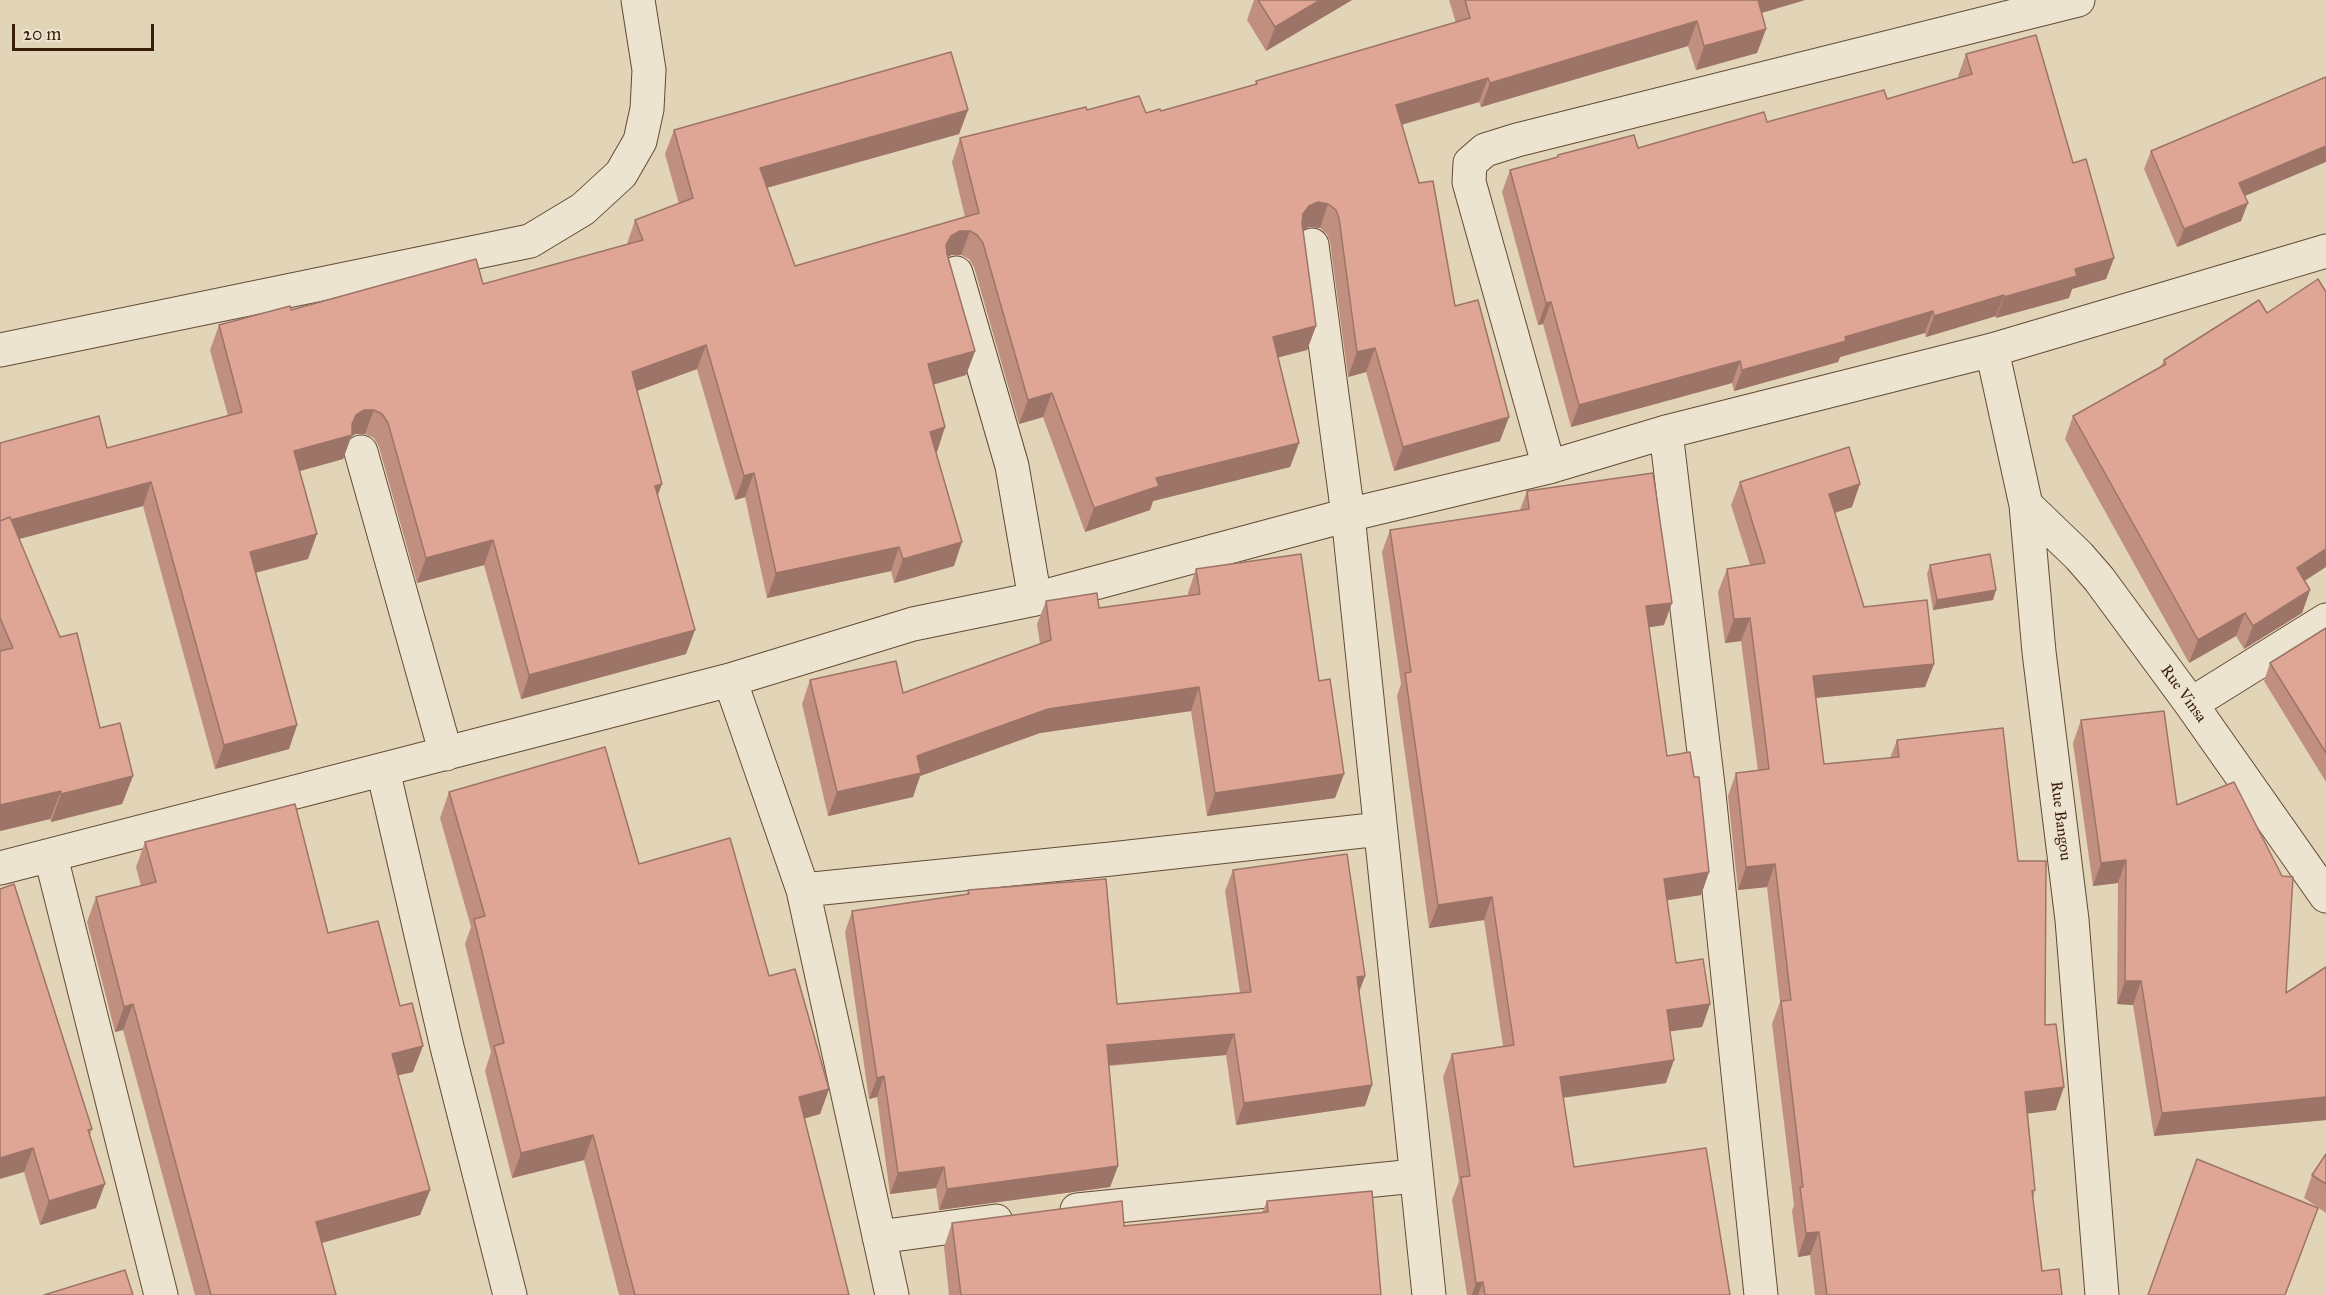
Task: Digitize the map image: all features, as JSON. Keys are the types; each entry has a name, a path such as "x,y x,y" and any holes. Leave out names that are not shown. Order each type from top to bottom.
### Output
{"street":[{"path":"0,350 530,241 583,209 621,174 640,141 647,109 649,70 638,0"},
{"path":"1549,467 1469,182 1470,163 1485,150 1517,140 2078,0"},
{"path":"1312,245 1348,514 1429,1295"},
{"path":"0,868 51,857 730,680 913,624 1035,599 1348,514 1549,467 1666,432 1992,350 2326,251"},
{"path":"956,273 1012,466 1035,599"},
{"name":"Rue Bangou","path":"1992,350 2026,505 2039,652 2072,920 2102,1295"},
{"path":"1666,432 1710,806 1761,1295"},
{"path":"361,452 446,754"},
{"name":"Rue Vinsa","path":"2026,505 2079,556 2099,579 2191,704 2326,896"},
{"path":"2191,704 2326,620"},
{"path":"730,680 803,890 892,1295"},
{"path":"383,770 447,1047 510,1295"},
{"path":"803,890 1380,829"},
{"path":"51,857 161,1295"},
{"path":"879,1237 1125,1204 1415,1176"}],"building":[{"path":"1258,0 1320,0 1275,27"},
{"path":"1465,0 1758,0 1766,29 1704,46 1697,21 1490,83 1488,78 1396,105 1419,183 1433,181 1455,306 1478,300 1509,417 1403,447 1375,348 1357,352 1339,218 1336,210 1328,204 1318,202 1309,206 1303,214 1302,223 1316,326 1273,337 1299,443 1156,478 1159,486 1094,508 1052,393 1028,400 983,243 977,235 970,231 960,231 951,236 946,245 947,254 975,351 928,364 945,427 930,432 962,542 903,559 899,547 776,573 754,473 744,476 706,345 632,372 662,484 655,486 695,630 529,675 493,540 426,558 388,423 382,414 374,410 364,410 356,415 352,424 352,435 294,451 317,534 250,552 297,725 224,745 151,482 0,521 0,443 99,416 107,448 242,412 219,325 290,306 291,310 476,259 483,284 643,240 635,220 693,198 674,130 951,52 968,110 760,168 795,266 979,213 960,138 1139,96 1146,113 1160,109 1161,111 1257,84 1256,81 1470,18"},
{"path":"2036,35 2073,163 2086,159 2114,258 2075,269 2077,276 1934,316 1933,311 1845,337 1846,341 1742,370 1740,361 1579,405 1551,302 1546,303 1510,170 1634,135 1638,148 1764,112 1767,122 1884,90 1887,99 1972,74 1966,54"},
{"path":"2326,77 2326,146 2239,183 2248,203 2184,229 2151,151"},
{"path":"2318,279 2326,292 2326,549 2297,568 2310,590 2253,626 2245,613 2198,640 2073,416 2166,364 2164,360 2259,300 2267,313"},
{"path":"1849,447 1860,484 1829,494 1864,607 1927,600 1934,664 1813,676 1824,764 1899,757 1897,740 2003,728 2018,861 2046,861 2045,1025 2056,1024 2064,1087 2025,1092 2035,1190 2032,1191 2042,1271 2059,1269 2062,1295 1827,1295 1819,1232 1806,1233 1800,1187 1803,1187 1781,1001 1791,1000 1775,864 1746,867 1736,773 1769,769 1750,618 1734,619 1727,569 1765,563 1740,482"},
{"path":"1653,473 1672,603 1646,606 1667,756 1690,752 1694,777 1699,777 1709,872 1664,879 1676,963 1703,959 1710,1004 1667,1010 1674,1060 1560,1077 1574,1167 1706,1148 1730,1295 1485,1295 1483,1282 1476,1283 1461,1177 1470,1176 1452,1054 1514,1045 1492,897 1438,905 1405,673 1411,672 1390,530 1529,509 1527,491"},
{"path":"10,517 60,637 77,633 100,728 120,723 133,776 61,794 61,791 0,805 0,651 13,648 0,618 0,521"},
{"path":"1301,554 1319,681 1330,679 1344,774 1215,793 1199,687 1048,709 917,756 921,773 837,792 810,680 896,661 903,693 1051,640 1046,601 1097,593 1099,608 1200,594 1196,569"},
{"path":"1990,554 1996,590 1937,600 1930,565"},
{"path":"2326,628 2326,753 2270,663"},
{"path":"2164,711 2177,805 2234,782 2282,876 2293,877 2286,993 2326,967 2326,1097 2162,1113 2141,981 2125,981 2126,860 2101,863 2081,720"},
{"path":"605,747 639,864 730,838 769,976 795,969 829,1089 799,1097 849,1295 635,1295 593,1135 521,1153 494,1046 504,1043 474,919 485,916 449,792"},
{"path":"295,804 328,933 378,921 400,1006 412,1003 423,1046 392,1054 430,1190 316,1222 336,1295 211,1295 133,1004 124,1007 96,897 156,882 145,842"},
{"path":"1347,854 1365,976 1357,977 1372,1085 1244,1103 1234,1034 1107,1045 1118,1166 947,1189 944,1167 898,1173 884,1076 877,1078 852,911 969,894 968,890 1106,879 1117,1004 1251,992 1233,870"},
{"path":"14,884 92,1129 88,1130 105,1184 49,1201 33,1148 0,1158 0,889"},
{"path":"2326,1154 2326,1184 2312,1175"},
{"path":"2197,1159 2318,1208 2285,1295 2148,1295"},
{"path":"1372,1191 1381,1295 961,1295 952,1223 1122,1201 1124,1226 1268,1212 1267,1201"},
{"path":"125,1270 133,1295 44,1295"}]}
